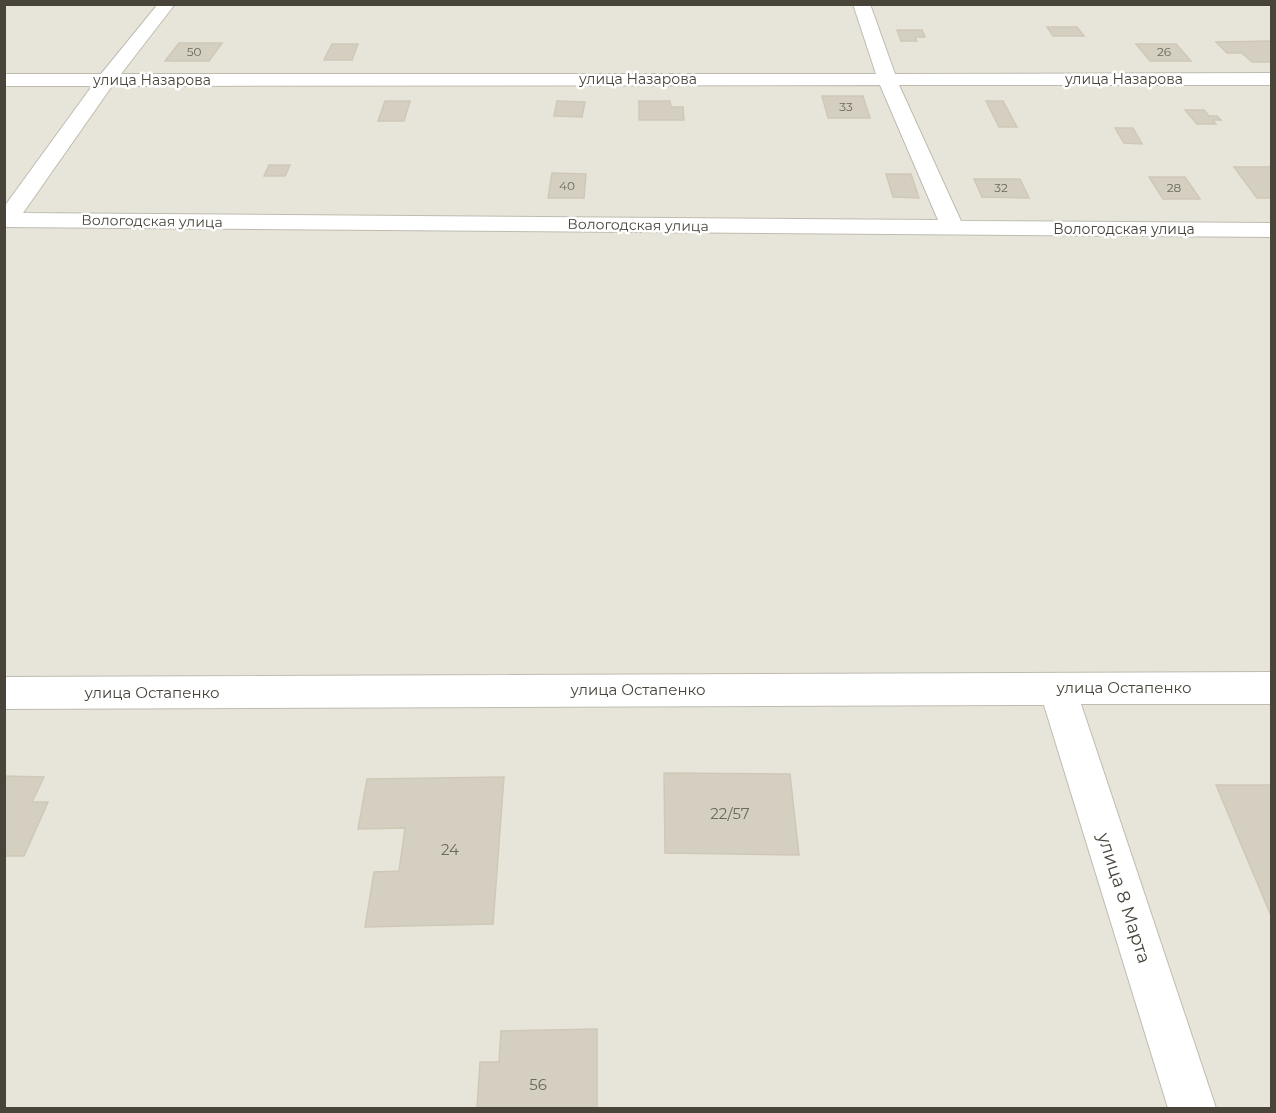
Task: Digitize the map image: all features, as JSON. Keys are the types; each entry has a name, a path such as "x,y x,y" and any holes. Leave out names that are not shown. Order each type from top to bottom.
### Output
{"street":[{"path":"6,220 106,80 166,4"},
{"path":"861,4 887,79 953,228"},
{"name":"улица Назарова","path":"4,80 1272,79"},
{"name":"Вологодская улица","path":"6,220 1272,230"},
{"name":"улица 8 Марта","path":"1057,688 1192,1108"},
{"name":"улица Остапенко","path":"4,693 1272,688"}],"shaded area":[{"path":"5,5 1271,5 1271,1108 5,1108"}],"building":[{"path":"1047,27 1077,27 1084,36 1053,36"},
{"path":"897,30 922,30 925,37 915,37 917,41 901,41"},
{"path":"1272,41 1272,62 1252,62 1242,53 1227,53 1216,42"},
{"path":"179,43 222,43 209,61 165,61"},
{"path":"332,44 358,44 352,60 324,60"},
{"path":"1136,44 1176,44 1191,61 1150,61"},
{"path":"822,96 863,96 870,118 828,118"},
{"path":"385,101 410,101 404,121 378,121"},
{"path":"557,101 585,102 582,117 554,116"},
{"path":"639,101 670,101 671,107 683,107 684,120 639,120"},
{"path":"986,101 1003,101 1017,127 999,127"},
{"path":"1185,110 1204,110 1209,116 1217,116 1221,120 1213,120 1216,124 1197,124"},
{"path":"1115,128 1133,128 1142,144 1124,143"},
{"path":"269,165 290,165 285,176 264,176"},
{"path":"1234,167 1272,167 1272,198 1257,198"},
{"path":"552,173 586,174 584,198 548,198"},
{"path":"886,174 911,174 919,198 893,197"},
{"path":"1149,177 1185,177 1200,199 1163,199"},
{"path":"974,179 1020,179 1029,198 982,197"},
{"path":"664,773 790,774 799,855 665,853"},
{"path":"4,776 44,777 32,802 48,802 24,856 4,856"},
{"path":"504,777 493,924 365,927 374,872 399,871 405,828 358,829 367,779"},
{"path":"1216,785 1272,785 1272,918"},
{"path":"597,1029 597,1108 477,1108 480,1062 499,1062 501,1031"}]}
